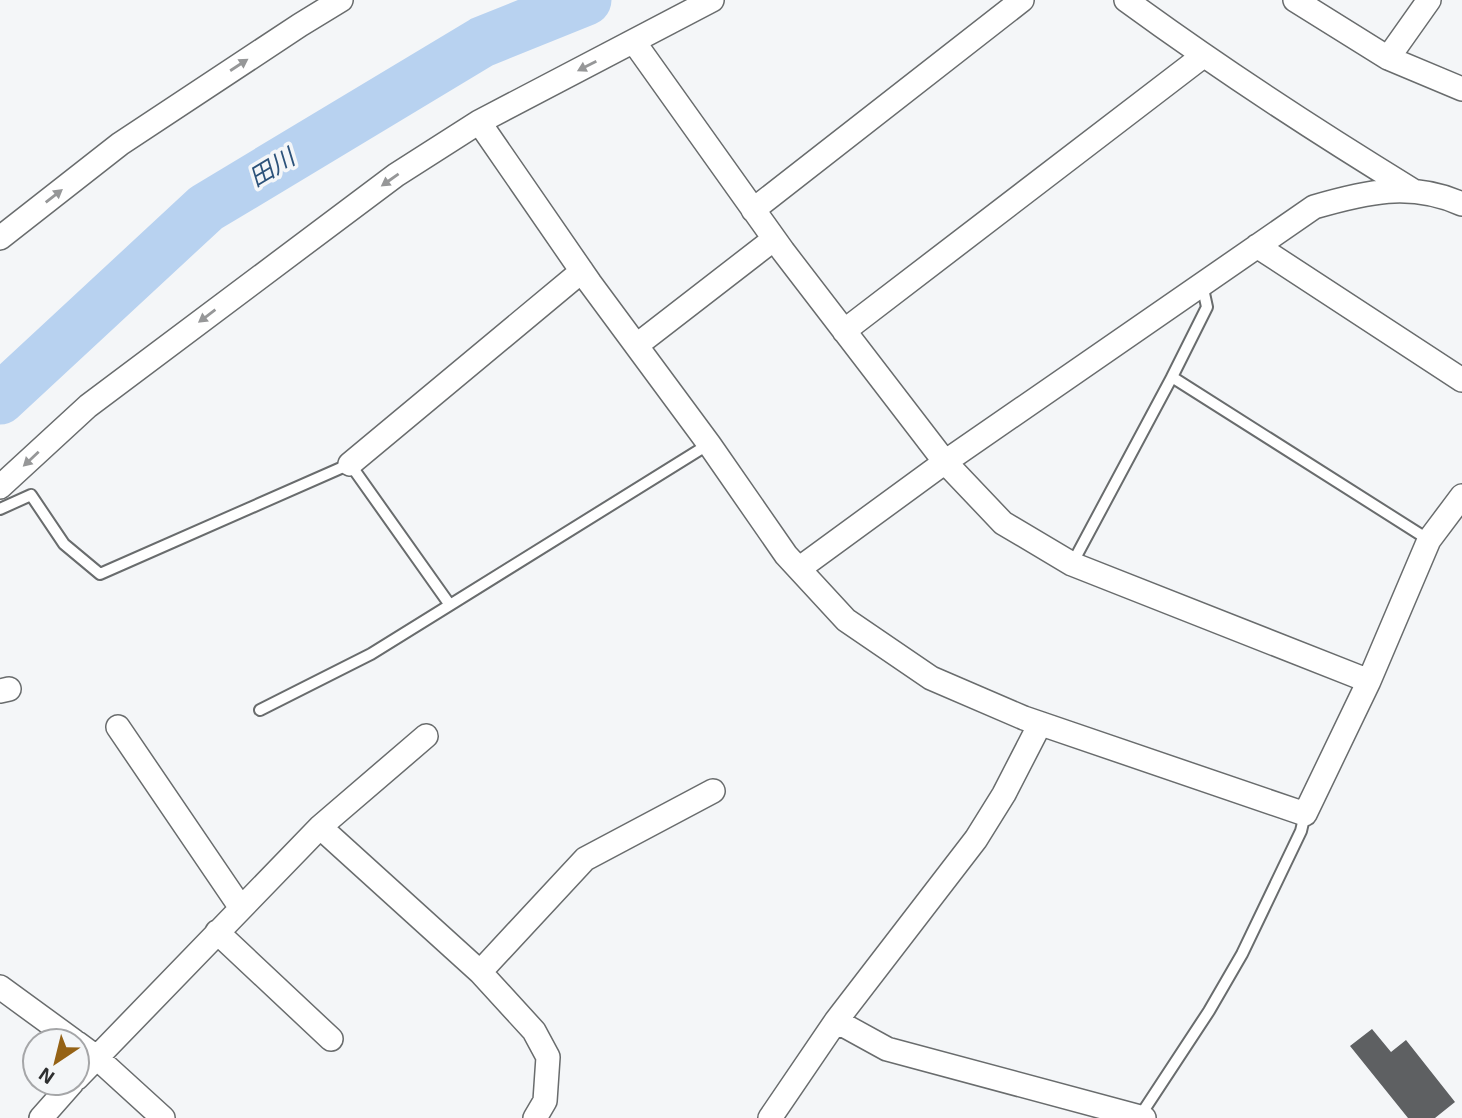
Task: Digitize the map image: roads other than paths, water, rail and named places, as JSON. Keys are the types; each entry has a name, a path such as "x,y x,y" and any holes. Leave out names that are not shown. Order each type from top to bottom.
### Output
{"street":[{"path":"0,238 120,144 300,24 341,0"},
{"path":"0,487 88,406 396,175 479,122 712,0"},
{"path":"754,210 1022,0"},
{"path":"1126,0 1203,56 1412,190"},
{"path":"1295,0 1388,58 1462,89"},
{"path":"1388,58 1429,0"},
{"path":"634,42 774,239 844,331 945,462 1003,523 1072,564 1369,681"},
{"path":"844,331 1203,56"},
{"path":"479,122 582,271 709,444 786,555 846,620 931,678 1040,724 1305,814 1369,681 1429,540 1462,496"},
{"path":"800,568 945,462 1314,207 1364,192 1412,190 1462,204"},
{"path":"637,345 774,239"},
{"path":"1257,246 1462,380"},
{"path":"350,464 582,271"},
{"path":"770,1118 836,1021 976,839 1004,794 1040,724"},
{"path":"118,727 241,908"},
{"path":"91,1039 217,932 320,827 426,736"},
{"path":"481,972 585,859 713,790"},
{"path":"320,827 481,972 534,1031 548,1057 545,1101 535,1118"},
{"path":"217,932 331,1038"},
{"path":"0,987 55,1027"},
{"path":"836,1021 887,1049 1142,1117"},
{"path":"91,1055 163,1118"},
{"path":"41,1118 60,1097"}],"lane":[{"path":"1072,564 1207,307 1202,284"},
{"path":"1171,377 1429,540"},
{"path":"260,710 371,654 709,444"},
{"path":"0,509 31,495 64,544 100,574 350,464 450,605"},
{"path":"1142,1117 1242,954 1301,831 1305,814"}],"waterway":[{"name":"田川","path":"0,399 206,208 482,42 586,0"}]}
